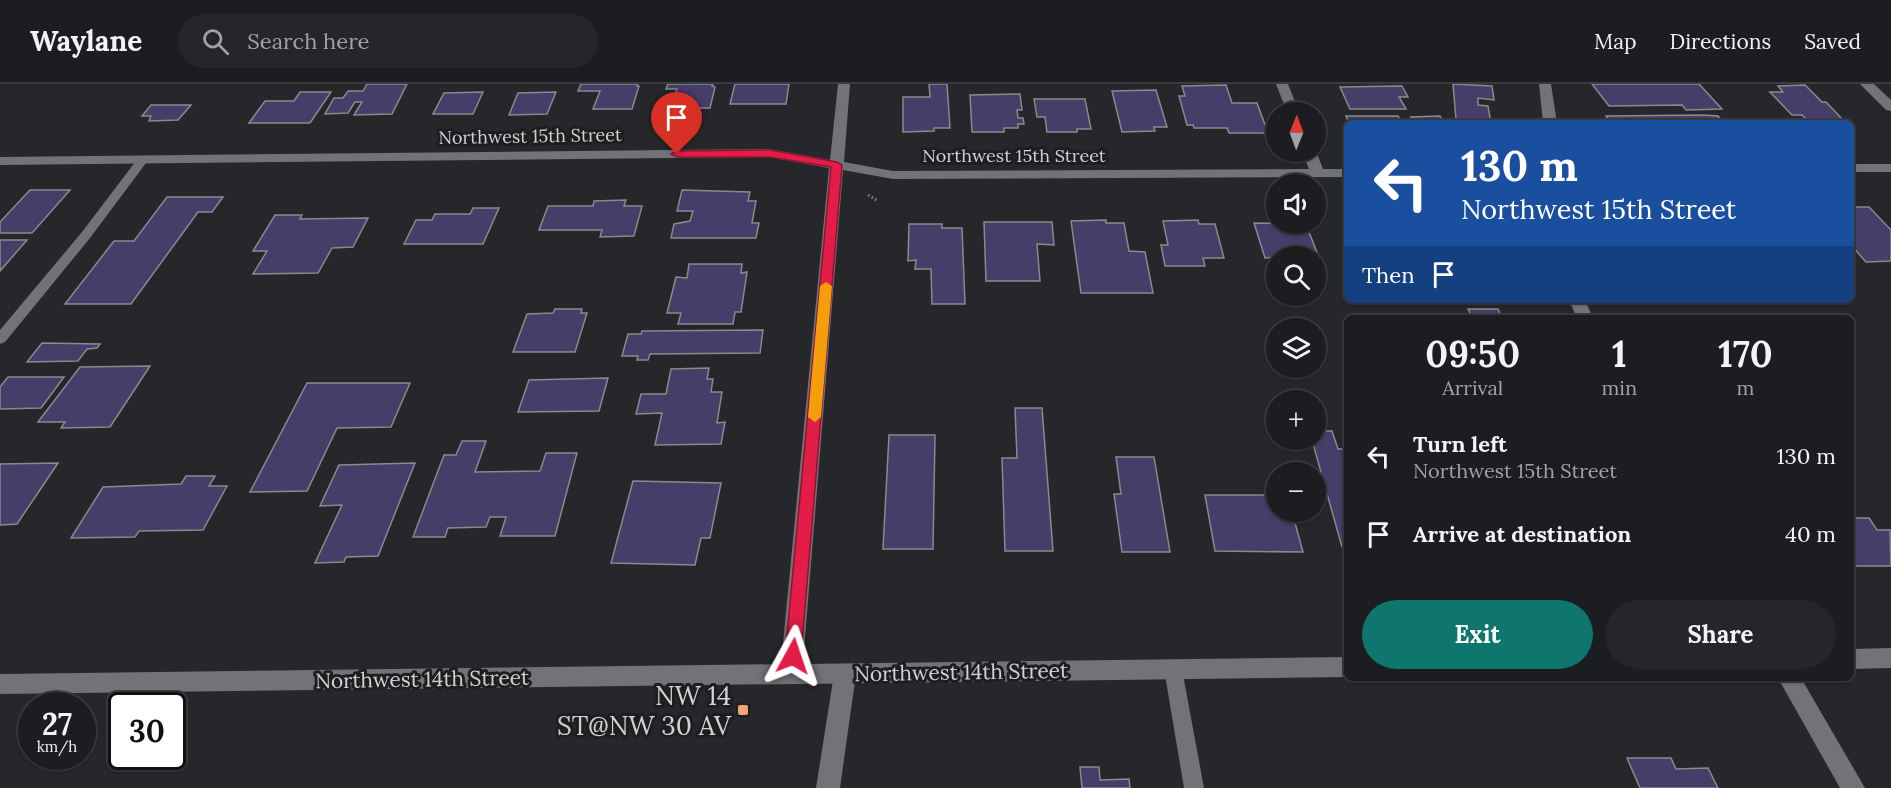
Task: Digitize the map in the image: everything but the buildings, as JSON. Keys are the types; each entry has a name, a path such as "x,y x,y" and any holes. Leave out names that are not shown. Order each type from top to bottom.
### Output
{"street":[{"path":"791,674 844,84"},
{"path":"1282,84 1289,102"},
{"path":"1545,84 1550,120"},
{"path":"1866,84 1891,107"},
{"name":"Northwest 15th Street","path":"0,160 770,153 893,175 1344,172"},
{"path":"1313,162 1318,173"},
{"path":"1854,168 1891,168"},
{"path":"1854,659 1891,658"},
{"name":"Northwest 14th Street","path":"0,684 1344,667"},
{"path":"828,788 844,674"},
{"path":"1791,681 1853,788"}],"lane":[{"path":"0,339 86,235 143,159"},
{"path":"1173,669 1194,788"}],"path":[{"path":"867,195 878,201"}],"slow traffic":[{"path":"815,417 826,286"}],"place":[{"name":"NW 14 ST@NW 30 AV","path":"743,710"}],"route":[{"path":"677,154 770,153 837,165 793,656"}]}
